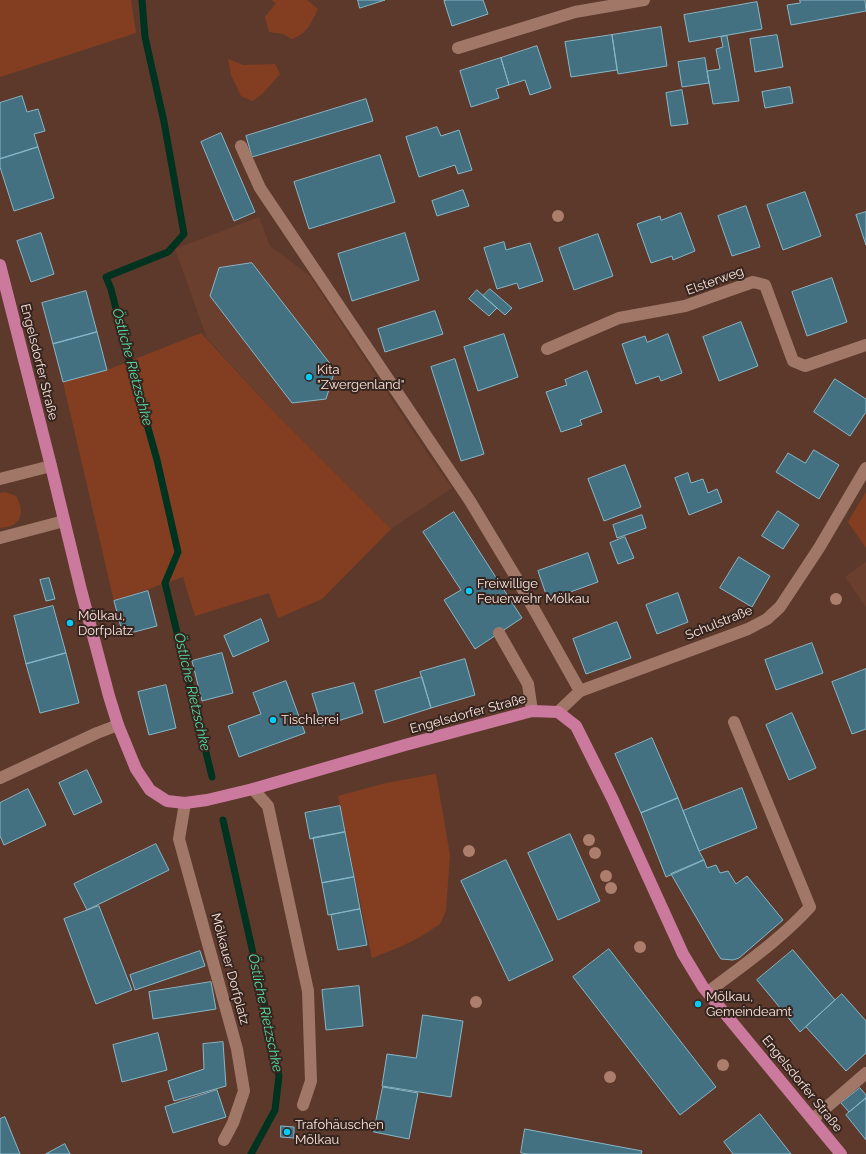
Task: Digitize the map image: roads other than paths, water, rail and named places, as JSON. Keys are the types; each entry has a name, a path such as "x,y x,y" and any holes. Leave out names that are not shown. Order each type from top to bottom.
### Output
{"main road":[{"name":"Engelsdorfer Straße","path":"0,264 109,696 118,725 136,769 150,790 167,801 185,803 207,800 253,789 405,745 532,711 558,712 576,726 613,800 683,954 703,987 841,1154"}],"street":[{"path":"458,48 573,6 644,0"},
{"path":"241,146 260,188 470,500 517,579 580,691"},
{"name":"Elsterweg","path":"546,349 619,318 685,306 753,282 765,285 793,361 805,366 866,345"},
{"path":"0,479 51,466"},
{"name":"Schulstraße","path":"558,712 580,691 748,629 767,619 780,607 819,548 866,468"},
{"path":"0,538 64,521"},
{"path":"499,633 528,684 532,711"},
{"path":"708,992 767,947 796,922 810,907 734,722"},
{"path":"0,778 97,733 118,725"},
{"path":"253,789 268,806 308,991 311,1080 303,1105"},
{"name":"Mölkauer Dorfplatz","path":"185,803 179,839 237,1049 244,1091 233,1123 224,1140"},
{"path":"813,1119 866,1073"}],"waterway":[{"name":"Östliche Rietzschke","path":"142,0 145,37 164,122 184,234 168,252 106,277 111,289 157,460 178,552 165,583 212,777"},
{"name":"Östliche Rietzschke","path":"223,820 279,1076 275,1110 251,1154"}],"place":[{"name":"Kita \"Zwergenland\"","path":"309,377"},
{"name":"Freiwillige Feuerwehr Mölkau","path":"469,591"},
{"name":"Mölkau, Dorfplatz","path":"70,623"},
{"name":"Tischlerei","path":"273,720"},
{"name":"Mölkau, Gemeindeamt","path":"698,1004"},
{"name":"Trafohäuschen Mölkau","path":"287,1132"}]}
